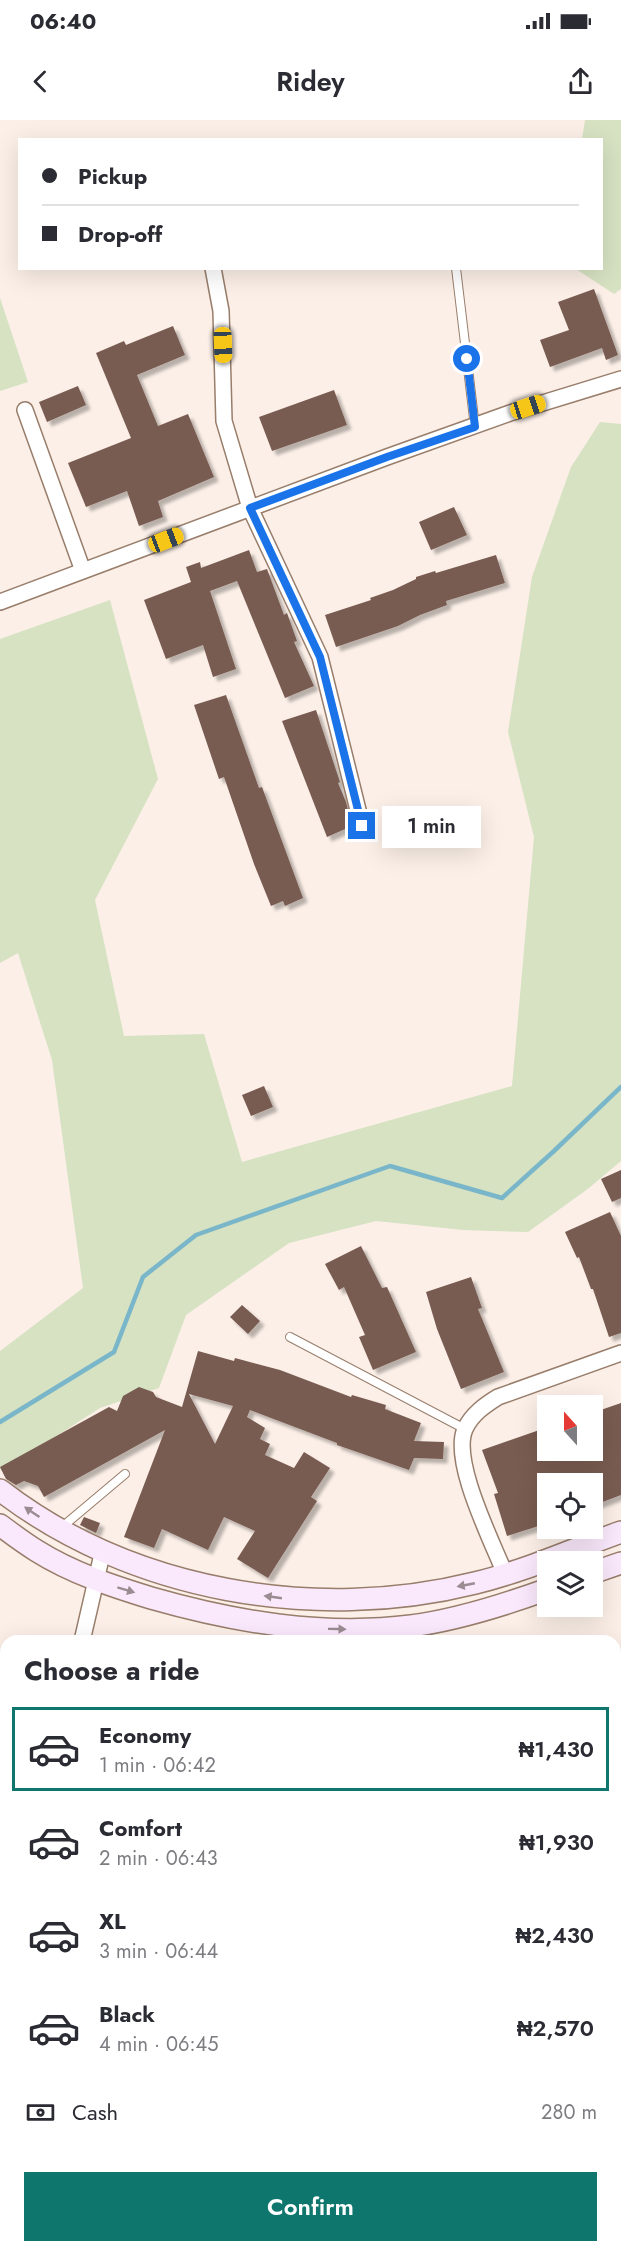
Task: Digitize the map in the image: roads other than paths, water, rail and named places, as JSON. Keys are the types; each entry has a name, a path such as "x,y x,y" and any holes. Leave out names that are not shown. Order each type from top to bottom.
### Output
{"street":[{"path":"213,270 221,311 224,421 250,508 320,657 362,826"},
{"path":"0,602 387,457 572,393 621,379"},
{"path":"25,410 82,571"},
{"path":"505,1574 465,1471 462,1451 465,1429 480,1409 498,1397 621,1353"},
{"path":"0,1490 58,1530 132,1563 198,1584 278,1598 341,1600 405,1596 474,1584 621,1532"},
{"path":"0,1525 38,1552 95,1580 192,1610 277,1627 345,1629 411,1626 481,1610 537,1592"},
{"path":"83,1635 103,1550"},
{"path":"603,1569 621,1563"}],"lane":[{"path":"456,270 475,427"},
{"path":"290,1337 465,1429"},
{"path":"58,1530 125,1474"}],"waterway":[{"path":"0,1422 114,1352 143,1277 196,1235 390,1166 502,1198 621,1087"}]}
